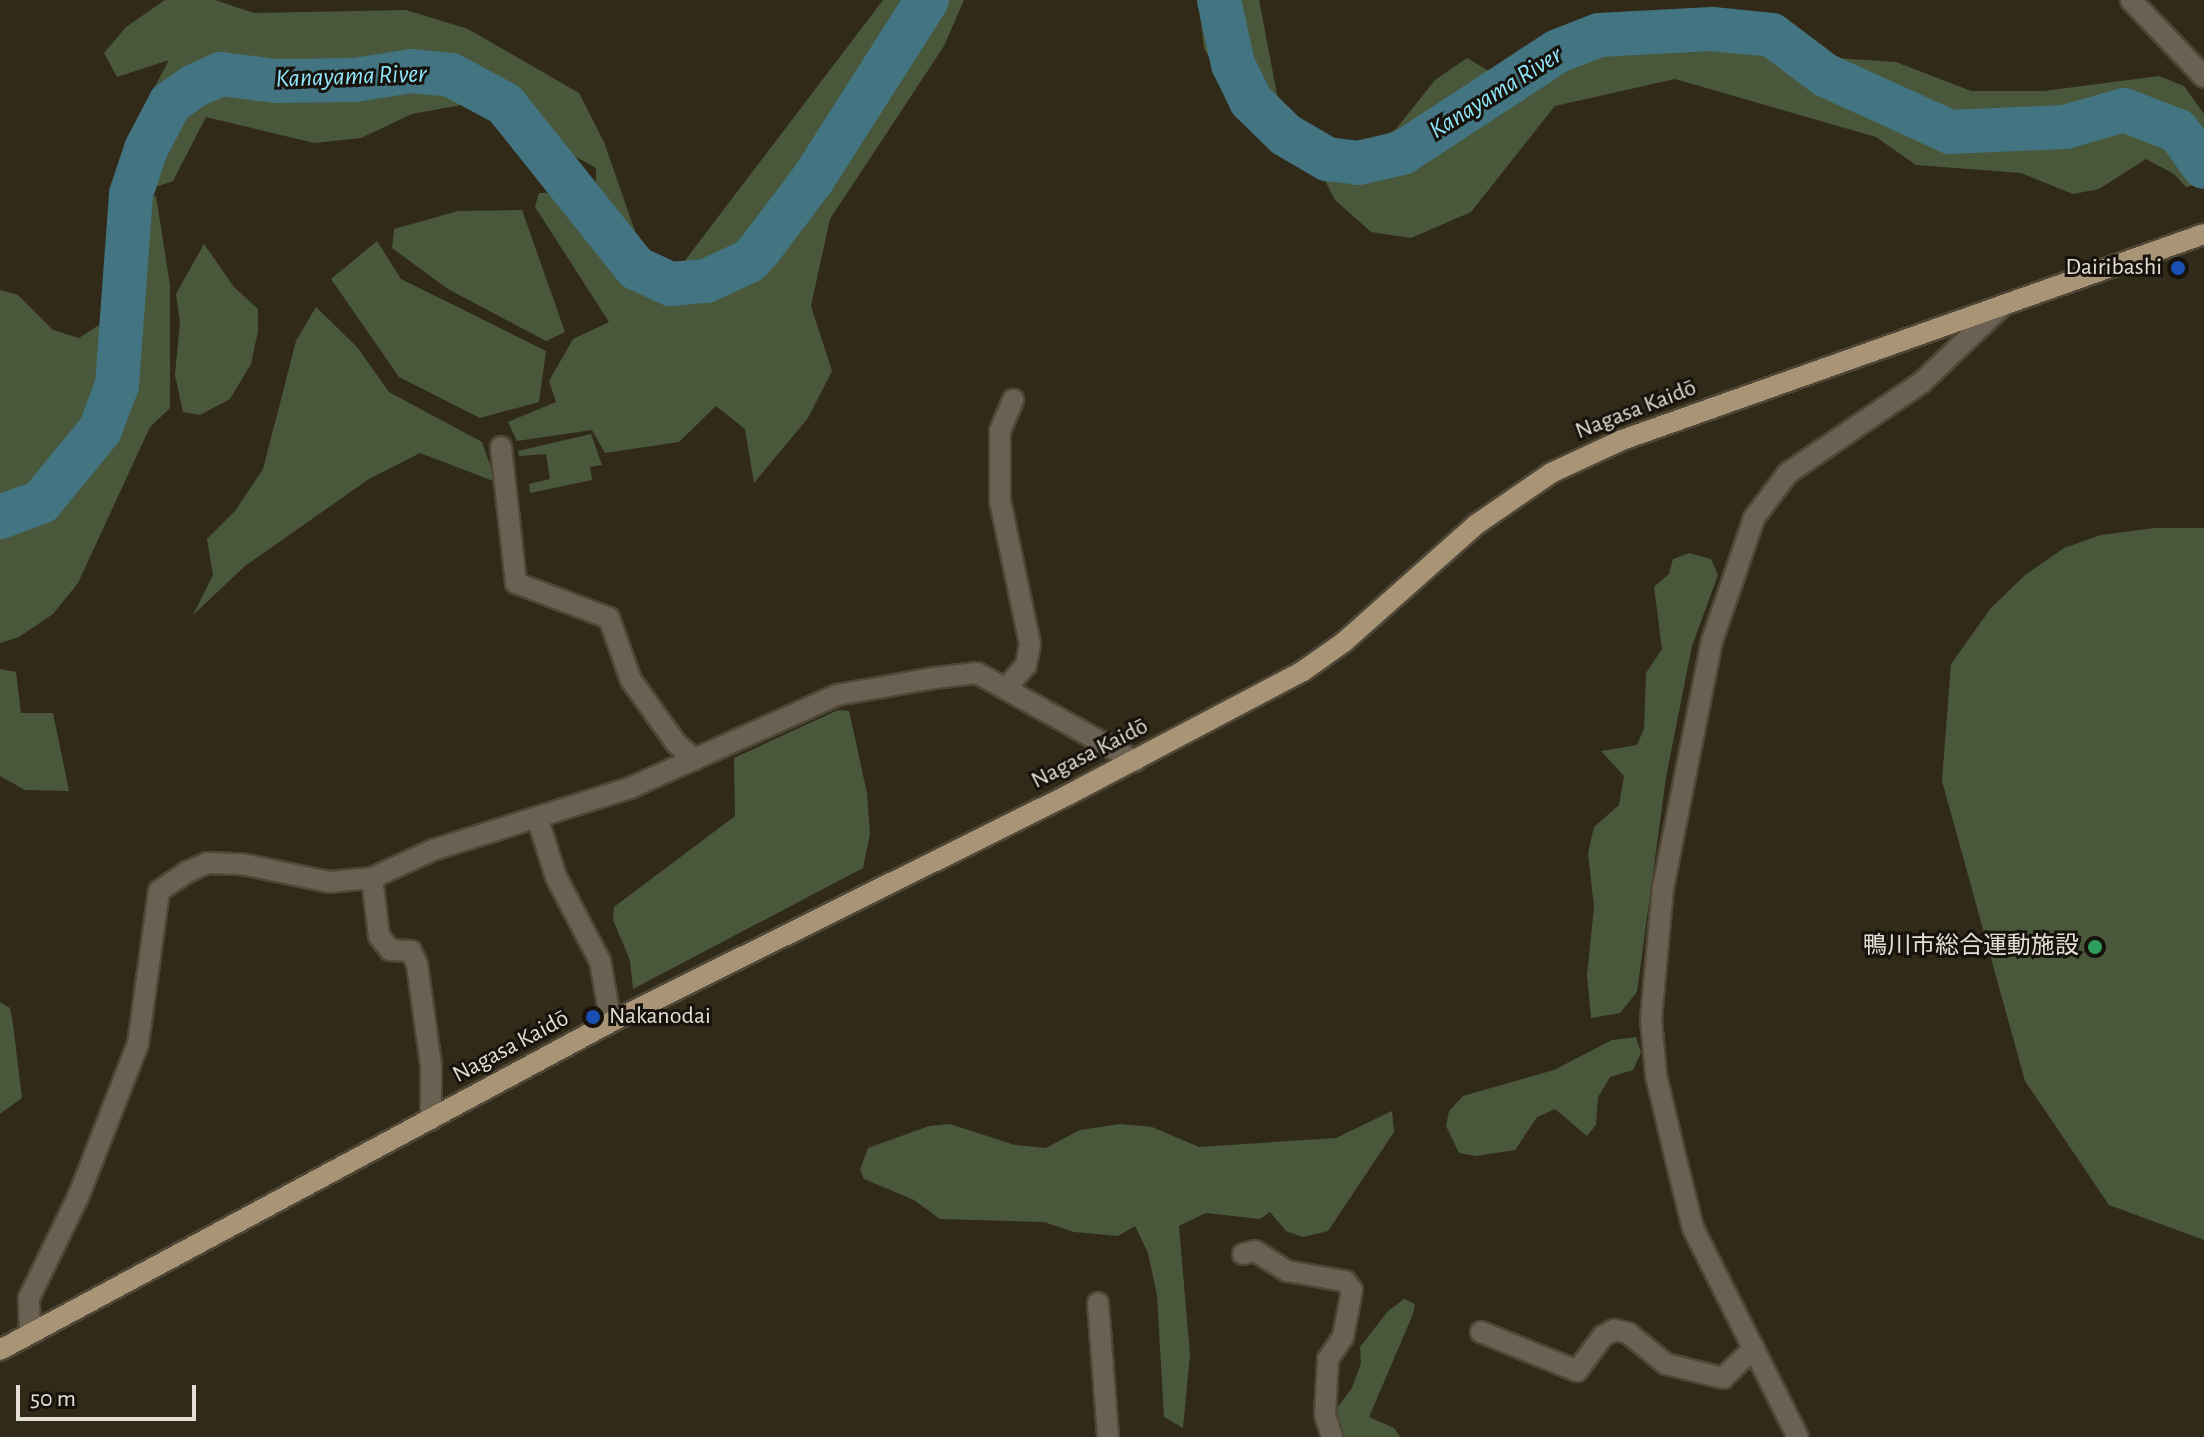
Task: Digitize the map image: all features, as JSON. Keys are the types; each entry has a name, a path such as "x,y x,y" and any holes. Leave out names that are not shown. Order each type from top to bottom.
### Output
{"main road":[{"name":"Nagasa Kaidō","path":"0,1350 611,1022 1135,761 1324,658 1477,524 1551,473 1622,440 2204,234"}],"street":[{"path":"2131,0 2204,77"},
{"path":"1798,1437 1693,1228 1656,1075 1651,1019 1663,888 1712,641 1742,543 1770,494 1808,456 1949,360 2001,307"},
{"path":"1007,687 1026,665 1030,644 1000,501 1000,431 1013,400"},
{"path":"501,447 516,583 609,618 631,680 676,743 695,760"},
{"path":"30,1333 29,1298 79,1195 138,1044 150,926 159,891 207,863 242,864 329,882 372,878 433,850 537,817 695,760 837,695 977,673 1135,761"},
{"path":"537,817 556,877 600,961 611,1022"},
{"path":"372,878 379,936 390,950 411,951 417,964 431,1065 431,1120"},
{"path":"1243,1254 1255,1251 1287,1271 1345,1281 1352,1290 1343,1337 1328,1359 1325,1415 1332,1437"},
{"path":"1098,1303 1108,1437"},
{"path":"1481,1332 1577,1371 1614,1330 1628,1333 1666,1364 1723,1378 1754,1348"}],"green space":[{"path":"165,0 215,0 254,13 406,10 468,29 579,93 604,142 645,260 680,267 883,0 964,0 944,46 830,219 811,306 832,371 808,418 754,483 745,429 716,406 679,442 605,453 592,430 517,441 508,422 556,402 549,381 573,339 609,322 535,207 539,193 596,191 596,168 477,102 412,114 361,138 314,143 206,117 173,181 150,189 132,166 142,111 169,60 117,77 104,53 126,27"},
{"path":"1198,0 1259,0 1280,110 1231,99 1204,48"},
{"path":"1737,10 1793,31 1794,65 1804,84 1820,57 1896,62 1971,91 2044,91 2159,76 2184,86 2204,114 2204,182 2186,187 2174,174 2146,159 2099,189 2073,194 2021,173 1916,165 1876,137 1675,79 1555,106 1471,212 1411,238 1371,232 1335,200 1319,169 1343,150 1365,146 1396,129 1435,80 1467,58 1494,74 1600,23 1657,11"},
{"path":"156,196 170,285 170,408 150,427 78,583 53,614 19,637 0,643 0,290 18,295 53,330 79,338 102,323 114,243 145,198"},
{"path":"522,210 565,332 546,341 448,289 392,248 394,229 458,211"},
{"path":"377,241 401,279 546,351 539,402 480,418 399,377 331,279"},
{"path":"204,244 234,287 258,309 258,331 251,364 230,399 200,415 183,412 175,375 180,322 176,294"},
{"path":"316,307 357,347 389,392 482,442 496,482 420,453 369,479 245,566 193,615 213,575 207,539 235,511 263,469 296,341"},
{"path":"591,434 602,465 590,467 592,480 530,493 529,484 550,479 546,454 519,456 518,451"},
{"name":"鴨川市総合運動施設","path":"2155,528 2204,528 2204,1240 2109,1205 2025,1081 1942,781 1951,664 1991,608 2025,575 2064,548 2101,535"},
{"path":"1689,553 1711,559 1718,575 1692,646 1666,777 1637,992 1620,1013 1591,1018 1587,975 1594,907 1588,853 1594,827 1619,805 1624,776 1601,751 1637,745 1644,729 1646,673 1662,649 1654,587 1669,574 1673,559"},
{"path":"0,669 16,672 21,713 53,713 69,791 25,790 0,776"},
{"path":"838,710 849,711 867,793 870,834 863,868 633,989 630,960 613,920 614,907 735,816 734,758"},
{"path":"0,1002 10,1008 22,1098 0,1114"},
{"path":"1636,1037 1641,1053 1633,1070 1610,1077 1598,1097 1596,1125 1587,1136 1555,1109 1537,1117 1515,1150 1476,1156 1459,1153 1446,1126 1449,1111 1463,1096 1554,1070 1612,1040"},
{"path":"1392,1111 1394,1132 1328,1231 1303,1237 1286,1231 1270,1212 1260,1219 1206,1213 1179,1226 1190,1355 1183,1428 1164,1417 1157,1295 1148,1253 1135,1226 1118,1236 1074,1232 1044,1222 940,1219 914,1200 864,1179 860,1170 868,1148 929,1126 950,1124 1015,1145 1046,1148 1080,1130 1120,1124 1152,1127 1199,1147 1336,1138"},
{"path":"1404,1299 1415,1304 1413,1314 1369,1417 1394,1428 1400,1437 1337,1437 1335,1411 1352,1388 1361,1363 1360,1347 1388,1311"}],"waterway":[{"name":"Kanayama River","path":"0,517 41,502 100,430 117,385 131,194 146,149 170,103 194,86 221,74 276,81 355,80 411,71 451,75 505,104 636,268 671,284 706,281 749,261 760,249 813,179 927,0"},
{"name":"Kanayama River","path":"1219,0 1233,64 1251,101 1286,135 1327,159 1358,163 1402,153 1558,51 1599,35 1712,29 1772,35 1825,75 1950,132 2065,127 2124,110 2178,131 2204,167"}],"place":[{"name":"Dairibashi","path":"2178,268"},
{"name":"鴨川市総合運動施設","path":"2095,947"},
{"name":"Nakanodai","path":"593,1017"}]}
